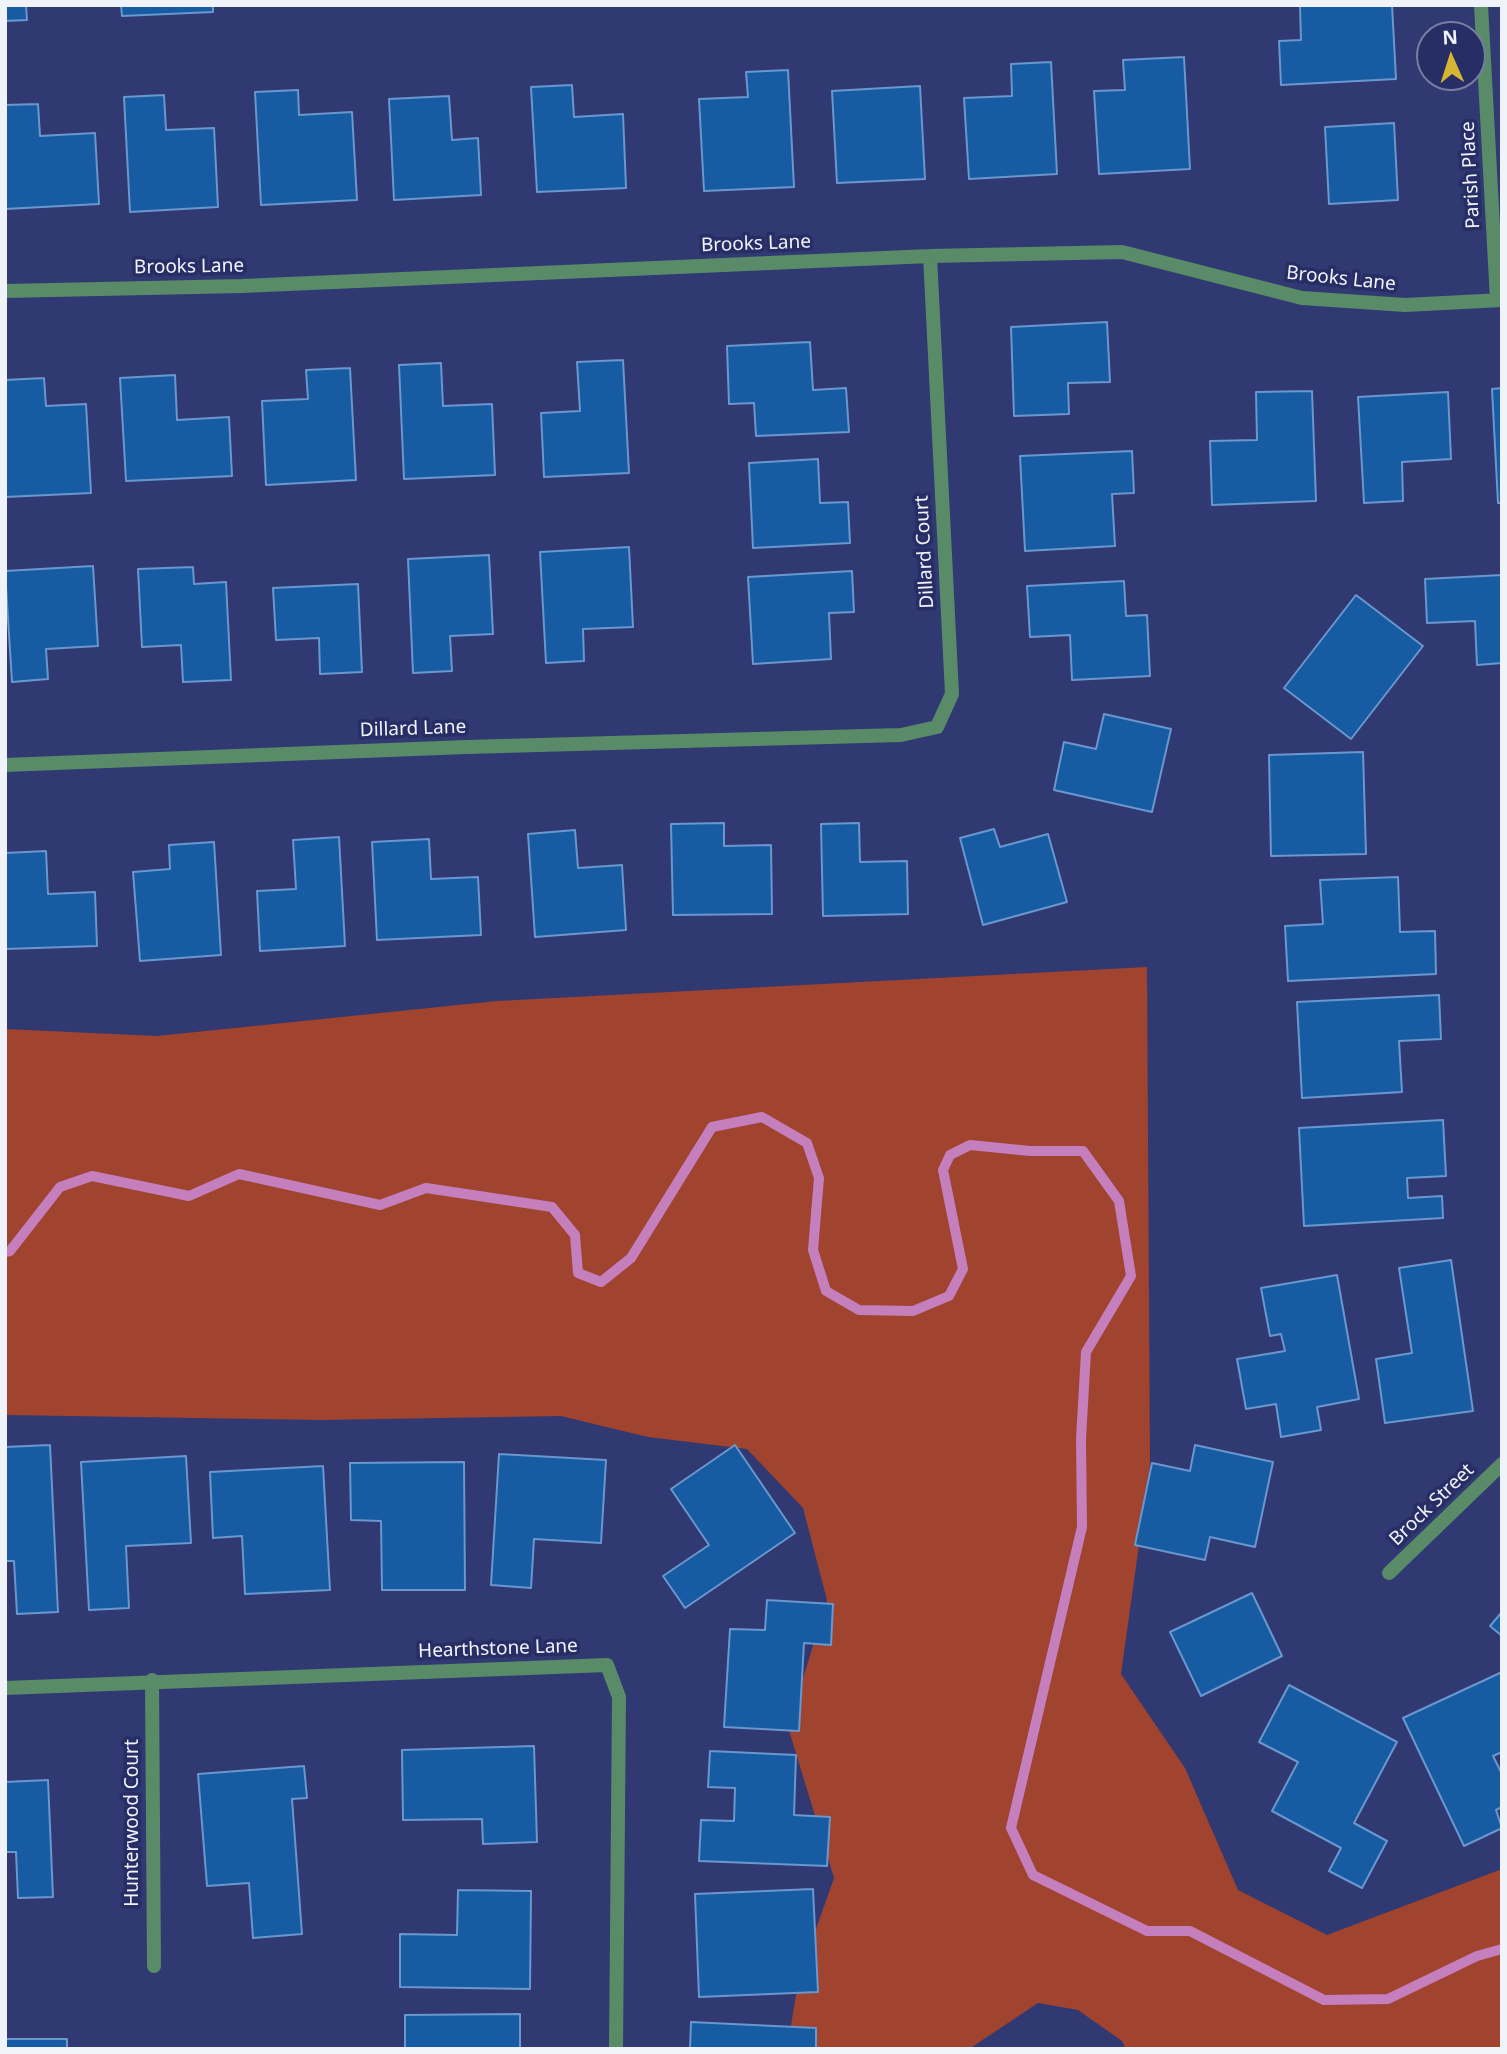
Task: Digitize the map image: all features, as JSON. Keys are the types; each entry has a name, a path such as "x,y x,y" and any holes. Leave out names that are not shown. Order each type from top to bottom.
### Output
{"street":[{"name":"Parish Place","path":"1481,5 1499,300"},
{"name":"Brooks Lane","path":"5,291 256,285 930,256 1122,252 1301,298 1405,305 1499,300"},
{"name":"Dillard Court","path":"823,737 901,735 937,727 952,694 930,256"},
{"name":"Dillard Lane","path":"5,765 466,747 823,737"},
{"name":"Brock Street","path":"1389,1573 1502,1464"},
{"name":"Hearthstone Lane","path":"5,1688 152,1680 607,1665 619,1697 616,2049"},
{"name":"Hunterwood Court","path":"152,1680 153,1966"}],"shaded area":[{"path":"1147,967 1150,1466 1121,1674 1185,1768 1238,1890 1327,1935 1502,1869 1502,2049 1126,2049 1122,2041 1078,2010 1038,2003 969,2049 787,2049 799,1977 834,1878 788,1727 827,1600 803,1508 747,1449 648,1437 561,1416 321,1420 5,1415 5,1029 157,1036 497,1001"}],"building":[{"path":"5,5 26,5 27,20 5,21"},
{"path":"121,5 213,5 213,12 122,16"},
{"path":"1300,5 1392,5 1396,79 1281,85 1279,41 1301,40"},
{"path":"1184,57 1190,169 1099,174 1094,91 1125,90 1123,60"},
{"path":"1051,62 1057,174 969,179 964,98 1012,96 1011,64"},
{"path":"788,70 794,187 704,191 699,99 748,97 746,72"},
{"path":"572,85 574,117 623,114 626,188 537,192 531,87"},
{"path":"920,86 925,179 837,183 832,91"},
{"path":"298,90 299,115 352,112 357,200 261,205 255,92"},
{"path":"164,95 166,130 214,128 218,207 130,212 124,97"},
{"path":"449,96 452,140 478,138 481,195 394,200 389,99"},
{"path":"38,104 40,136 95,133 99,204 5,209 5,105"},
{"path":"1394,123 1398,200 1329,204 1325,127"},
{"path":"1107,322 1110,382 1068,383 1069,414 1014,416 1011,327"},
{"path":"810,342 813,390 846,388 849,432 756,436 754,403 729,404 727,346"},
{"path":"623,360 629,473 544,477 541,413 580,411 577,362"},
{"path":"441,363 443,406 492,404 495,475 404,479 399,365"},
{"path":"350,368 356,480 266,485 262,401 308,399 306,370"},
{"path":"175,375 177,420 229,417 232,476 126,481 120,378"},
{"path":"44,378 46,406 86,404 91,493 5,497 5,380"},
{"path":"1502,388 1502,503 1498,503 1492,389"},
{"path":"1312,391 1316,501 1212,505 1210,441 1257,440 1256,392"},
{"path":"1448,392 1451,459 1402,462 1403,501 1364,503 1358,397"},
{"path":"1132,451 1134,493 1112,494 1115,546 1025,551 1020,456"},
{"path":"818,459 820,503 848,502 850,543 753,548 749,463"},
{"path":"629,547 633,627 583,629 584,661 546,663 540,552"},
{"path":"489,555 493,634 450,636 452,671 413,673 408,559"},
{"path":"93,566 98,646 46,649 48,679 12,682 5,571"},
{"path":"193,567 194,584 226,582 231,680 183,682 181,645 142,647 138,569"},
{"path":"852,571 854,612 829,613 831,659 753,664 748,577"},
{"path":"1502,575 1502,663 1477,665 1475,621 1427,623 1425,579"},
{"path":"1124,581 1126,616 1147,615 1150,676 1072,680 1070,635 1030,637 1027,586"},
{"path":"358,584 362,672 320,674 319,638 276,640 273,588"},
{"path":"1356,595 1423,646 1351,739 1284,688"},
{"path":"1104,714 1171,729 1152,812 1054,790 1064,742 1096,749"},
{"path":"1363,752 1366,854 1271,856 1269,755"},
{"path":"724,823 724,846 771,845 772,914 673,915 671,824"},
{"path":"859,823 860,862 907,861 908,914 823,916 821,824"},
{"path":"994,829 1000,847 1048,834 1067,902 983,925 960,838"},
{"path":"575,830 578,868 622,865 626,930 535,937 528,834"},
{"path":"339,837 345,946 260,951 257,891 296,889 293,840"},
{"path":"429,839 431,879 478,877 481,935 377,940 372,842"},
{"path":"214,842 221,955 140,961 133,872 170,869 169,845"},
{"path":"46,851 48,894 95,892 97,946 5,949 5,853"},
{"path":"1398,877 1400,932 1435,931 1436,974 1288,981 1285,926 1323,924 1320,880"},
{"path":"1439,995 1441,1039 1399,1041 1402,1092 1302,1098 1297,1002"},
{"path":"1443,1120 1446,1176 1407,1178 1408,1198 1442,1196 1443,1218 1304,1226 1299,1128"},
{"path":"1451,1260 1473,1411 1385,1423 1376,1359 1412,1353 1399,1268"},
{"path":"1337,1275 1359,1399 1317,1407 1321,1430 1281,1437 1276,1404 1246,1409 1237,1359 1285,1351 1281,1334 1270,1336 1261,1288"},
{"path":"50,1445 58,1612 17,1614 14,1561 5,1561 5,1447"},
{"path":"735,1445 795,1533 685,1608 663,1576 709,1545 671,1489"},
{"path":"1195,1445 1273,1462 1255,1547 1210,1537 1205,1560 1135,1545 1152,1463 1190,1471"},
{"path":"499,1454 606,1460 601,1543 534,1539 531,1588 491,1585"},
{"path":"186,1456 191,1543 126,1546 129,1608 89,1610 81,1462"},
{"path":"464,1462 465,1590 382,1590 381,1521 351,1520 350,1463"},
{"path":"323,1466 330,1590 245,1594 242,1536 213,1538 210,1472"},
{"path":"1252,1593 1282,1656 1201,1696 1170,1632"},
{"path":"767,1600 833,1604 831,1645 804,1643 799,1731 724,1727 730,1629 765,1630"},
{"path":"1502,1612 1502,1636 1490,1626"},
{"path":"1502,1672 1502,1752 1493,1756 1502,1774 1502,1807 1496,1810 1502,1828 1464,1846 1403,1718"},
{"path":"1289,1685 1397,1742 1354,1823 1387,1841 1362,1888 1329,1871 1341,1848 1272,1811 1298,1762 1259,1742"},
{"path":"534,1746 537,1842 483,1844 482,1819 403,1820 402,1750"},
{"path":"710,1751 796,1755 794,1815 830,1817 827,1866 699,1861 701,1820 734,1821 735,1788 708,1787"},
{"path":"304,1766 307,1798 292,1799 302,1934 253,1938 249,1883 207,1886 198,1774"},
{"path":"48,1780 53,1897 18,1898 16,1852 5,1852 5,1782"},
{"path":"813,1889 818,1992 699,1997 695,1894"},
{"path":"458,1890 531,1891 530,1989 400,1987 400,1934 457,1935"},
{"path":"520,2014 520,2049 405,2049 405,2015"},
{"path":"691,2022 816,2028 816,2049 690,2049"},
{"path":"5,2039 67,2039 67,2049 5,2049"}],"waterway":[{"path":"5,1252 10,1251 60,1187 92,1176 189,1196 239,1174 380,1205 426,1188 552,1207 575,1235 578,1273 601,1282 631,1258 712,1127 762,1117 807,1143 819,1178 813,1250 826,1291 859,1310 913,1311 949,1296 963,1269 943,1170 950,1155 970,1145 1030,1151 1083,1151 1119,1201 1131,1276 1086,1352 1081,1439 1082,1527 1011,1828 1033,1875 1147,1931 1190,1931 1324,2000 1388,1999 1477,1956 1502,1949"}]}
